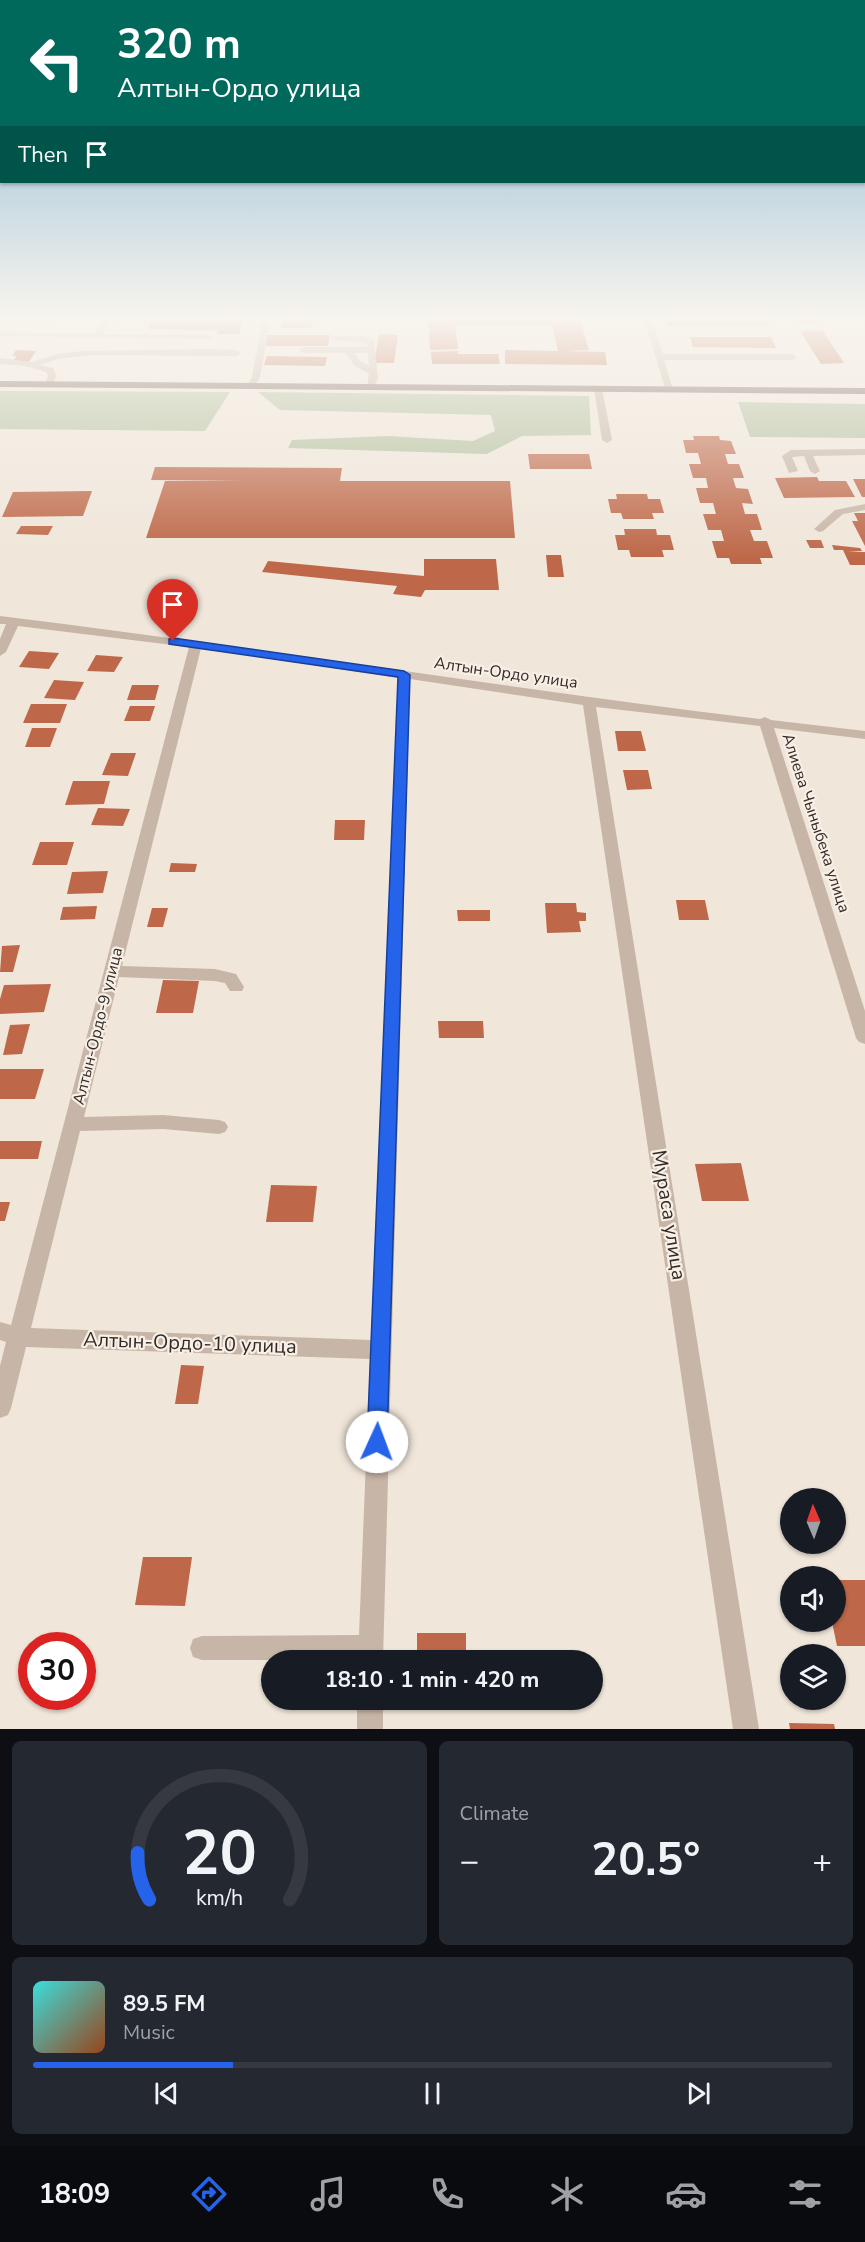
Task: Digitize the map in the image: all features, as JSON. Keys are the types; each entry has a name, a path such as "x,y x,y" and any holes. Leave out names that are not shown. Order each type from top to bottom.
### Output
{"street":[{"path":"600,397 608,440"},
{"path":"793,471 787,456 807,452 865,452"},
{"path":"807,452 815,471"},
{"path":"819,529 833,514 844,509 865,507"},
{"name":"Алтын-Ордо улица","path":"0,620 196,644 589,702 865,735"},
{"path":"0,652 14,621"},
{"name":"Алтын-Ордо-9 улица","path":"0,1408 9,1334 73,1124 196,644"},
{"path":"371,1650 404,675"},
{"name":"Мураса улица","path":"589,702 746,1729"},
{"name":"Алиева Чыныбека улица","path":"765,722 865,1038"},
{"path":"112,971 215,975 230,978 236,987"},
{"path":"73,1124 163,1122 219,1127"},
{"name":"Алтын-Ордо-10 улица","path":"9,1334 380,1350"},
{"path":"202,1648 261,1650"},
{"path":"370,1710 370,1729"}],"green space":[{"path":"0,397 227,397 205,431 0,429"},
{"path":"264,397 589,397 591,435 522,436 487,454 288,448 292,440 387,436 473,441 495,431 491,415 280,410"},
{"path":"738,402 865,404 865,438 750,437"}],"building":[{"path":"693,436 719,436 720,440 731,441 736,454 725,454 728,464 739,464 744,478 733,478 736,488 748,489 753,504 742,503 745,514 757,514 762,530 750,530 754,541 767,541 773,558 760,558 762,564 731,564 729,558 717,558 712,541 724,541 721,530 708,530 703,514 716,514 713,503 700,503 696,488 708,488 706,478 693,478 689,464 701,464 698,453 686,453 683,440 694,440"},
{"path":"528,454 589,454 592,469 530,469"},
{"path":"155,467 342,468 340,481 510,481 515,538 146,538 165,481 245,481 151,480"},
{"path":"817,477 819,481 846,481 855,497 784,498 775,478"},
{"path":"853,479 865,479 865,497 862,497"},
{"path":"92,491 83,516 2,517 13,492"},
{"path":"616,494 647,494 648,499 660,499 664,513 652,513 654,519 623,519 621,513 611,513 608,499 617,499"},
{"path":"854,513 865,513 865,546 852,521 858,521"},
{"path":"21,526 53,526 48,535 16,534"},
{"path":"624,529 656,529 657,535 670,535 674,550 662,550 664,557 631,557 629,550 618,550 615,535 625,535"},
{"path":"806,540 821,540 824,548 810,548"},
{"path":"832,545 860,548 862,551 848,552 865,552 865,565 850,565 843,550 834,550"},
{"path":"546,555 561,555 564,577 548,577"},
{"path":"424,559 496,559 499,590 425,590 421,597 393,594 397,586 262,572 268,561 424,576"},
{"path":"29,651 59,653 49,669 19,667"},
{"path":"96,655 123,657 114,672 87,671"},
{"path":"54,680 84,682 75,700 44,698"},
{"path":"132,685 159,685 155,700 127,700"},
{"path":"31,704 67,704 60,723 23,723"},
{"path":"130,706 155,706 150,721 124,721"},
{"path":"32,728 57,728 50,747 25,747"},
{"path":"615,731 641,731 646,751 618,751"},
{"path":"111,753 136,753 128,776 102,775"},
{"path":"623,770 648,770 652,789 627,790"},
{"path":"73,781 110,781 104,804 65,805"},
{"path":"98,808 130,809 123,826 91,825"},
{"path":"335,820 365,820 364,840 334,840"},
{"path":"40,842 74,842 67,865 32,865"},
{"path":"171,863 197,864 195,872 169,872"},
{"path":"108,871 103,893 67,894 72,872"},
{"path":"676,900 705,900 709,920 679,920"},
{"path":"545,903 576,903 577,912 586,913 586,921 579,921 581,932 547,933"},
{"path":"97,906 95,919 60,920 63,907"},
{"path":"152,908 168,908 163,927 147,927"},
{"path":"457,910 490,910 490,921 458,921"},
{"path":"20,945 13,972 0,972 2,946"},
{"path":"163,980 199,981 193,1013 156,1013"},
{"path":"51,984 44,1012 0,1014 0,999 4,985"},
{"path":"438,1021 483,1021 484,1038 439,1038"},
{"path":"30,1024 22,1054 3,1055 10,1025"},
{"path":"0,1069 44,1069 35,1099 0,1099"},
{"path":"0,1141 42,1141 38,1159 0,1159"},
{"path":"741,1163 749,1201 702,1201 695,1164"},
{"path":"271,1185 317,1186 313,1222 266,1222"},
{"path":"0,1202 10,1202 5,1221 0,1221"},
{"path":"181,1365 204,1366 198,1404 175,1404"},
{"path":"143,1557 192,1557 185,1606 135,1605"},
{"path":"846,1580 865,1580 865,1646 837,1644 834,1632 846,1632"},
{"path":"417,1633 466,1633 466,1650 417,1650"},
{"path":"789,1723 834,1724 835,1729 790,1729"}],"route":[{"path":"173,641 404,675 377,1442"}]}
